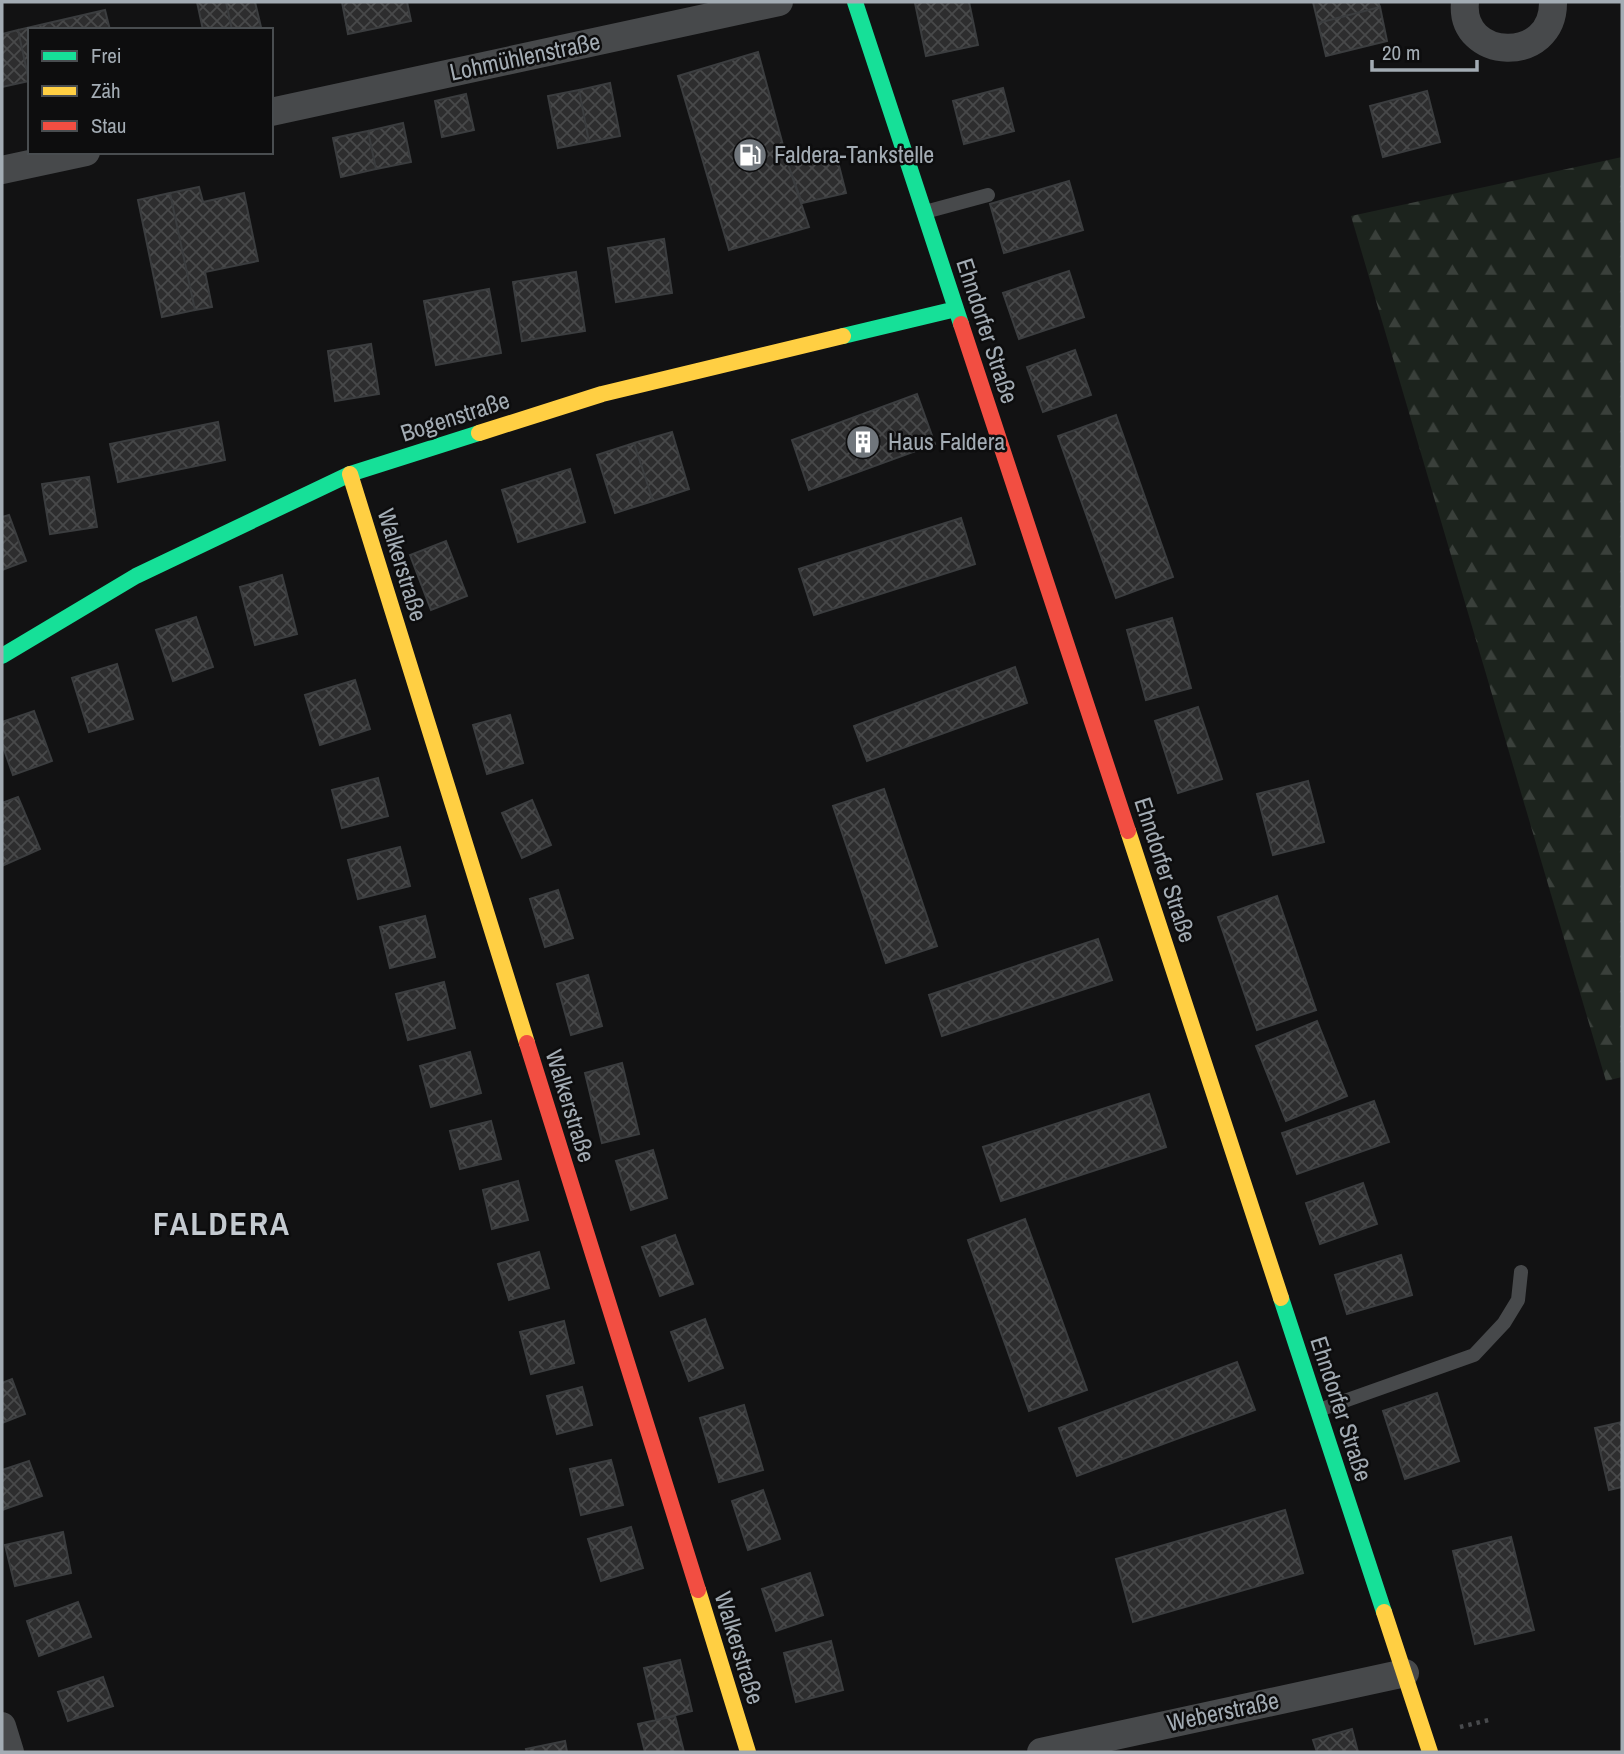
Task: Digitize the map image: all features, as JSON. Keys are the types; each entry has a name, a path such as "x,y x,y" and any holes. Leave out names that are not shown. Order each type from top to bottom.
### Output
{"street":[{"name":"Lohmühlenstraße","path":"273,112 779,2"},
{"name":"Ehndorfer Straße","path":"855,2 1430,1752"},
{"path":"1465,2 1468,23 1477,36 1490,45 1505,49 1520,48 1533,42 1544,32 1551,19 1553,2"},
{"path":"2,170 77,154"},
{"name":"Bogenstraße","path":"2,656 136,576 350,474 602,394 956,309"},
{"name":"Walkerstraße","path":"350,474 748,1752"},
{"name":"Weberstraße","path":"1041,1752 1405,1673"},
{"path":"2,1726 10,1752"}],"lane":[{"path":"924,212 988,195"},
{"path":"1317,1410 1474,1355 1504,1323 1518,1300 1521,1272"}],"path":[{"path":"1448,1730 1493,1718"}],"green space":[{"path":"1622,157 1622,1077 1606,1081 1351,216"}],"building":[{"path":"197,2 226,2 232,28 203,28"},
{"path":"226,2 255,2 261,27 232,28"},
{"path":"342,2 407,2 411,21 348,34"},
{"path":"969,2 978,45 926,56 915,3"},
{"path":"1313,2 1378,2 1380,7 1318,23"},
{"path":"1380,7 1387,41 1326,56 1318,23"},
{"path":"105,10 110,28 28,28 28,76 18,30"},
{"path":"18,30 28,81 2,87 2,34"},
{"path":"758,52 788,164 809,227 729,250 678,76"},
{"path":"610,83 620,136 589,142 579,90"},
{"path":"1003,88 1014,131 964,144 953,101"},
{"path":"579,90 589,142 558,148 548,96"},
{"path":"1427,91 1440,142 1383,157 1370,106"},
{"path":"466,94 474,130 442,137 435,101"},
{"path":"403,123 411,162 376,169 368,131"},
{"path":"368,131 376,169 341,177 333,138"},
{"path":"836,154 846,193 802,203 788,164"},
{"path":"1069,181 1083,230 1004,253 990,204"},
{"path":"199,187 203,202 244,193 258,261 205,272 212,307 195,310 170,193"},
{"path":"170,193 195,310 162,317 138,200"},
{"path":"664,239 672,293 616,302 608,248"},
{"path":"1069,271 1084,317 1019,339 1003,293"},
{"path":"576,272 585,331 522,341 513,282"},
{"path":"489,289 501,353 436,365 424,301"},
{"path":"371,344 379,394 335,401 328,351"},
{"path":"1075,350 1091,395 1043,412 1027,367"},
{"name":"Haus Faldera","path":"917,394 935,444 809,490 792,440"},
{"path":"1116,415 1173,577 1116,598 1058,436"},
{"path":"218,422 225,460 118,482 110,444"},
{"path":"672,432 689,489 653,501 634,443"},
{"path":"634,443 653,501 615,513 597,455"},
{"path":"570,469 585,522 518,542 502,490"},
{"path":"89,477 97,527 50,534 42,484"},
{"path":"9,515 26,561 2,570 2,517"},
{"path":"961,518 975,564 814,615 799,569"},
{"path":"446,541 467,596 431,610 410,555"},
{"path":"282,575 297,634 255,645 240,587"},
{"path":"196,617 213,667 173,681 156,630"},
{"path":"1172,618 1191,688 1146,700 1127,630"},
{"path":"117,664 133,719 89,732 72,678"},
{"path":"1015,667 1027,703 867,761 854,726"},
{"path":"355,680 370,729 320,745 305,695"},
{"path":"1198,707 1222,779 1178,793 1155,721"},
{"path":"34,711 52,761 13,775 2,744 2,722"},
{"path":"510,715 523,763 487,774 473,725"},
{"path":"378,778 388,816 342,828 332,790"},
{"path":"1308,781 1324,842 1273,855 1257,794"},
{"path":"884,789 937,946 886,963 833,806"},
{"path":"18,797 40,849 2,866 2,803"},
{"path":"532,800 551,845 522,858 502,813"},
{"path":"400,847 410,886 358,899 348,860"},
{"path":"558,890 573,938 545,947 530,899"},
{"path":"1277,896 1316,1010 1257,1030 1218,917"},
{"path":"425,916 435,957 390,968 380,927"},
{"path":"1098,939 1112,980 942,1036 929,995"},
{"path":"588,975 602,1026 571,1035 557,984"},
{"path":"444,982 455,1028 408,1040 396,994"},
{"path":"1317,1021 1347,1096 1286,1121 1256,1046"},
{"path":"470,1052 481,1093 431,1107 420,1066"},
{"path":"622,1063 639,1134 602,1143 585,1073"},
{"path":"1149,1094 1166,1147 1001,1201 983,1147"},
{"path":"1374,1101 1389,1142 1297,1174 1282,1133"},
{"path":"491,1121 501,1159 460,1169 450,1131"},
{"path":"653,1150 667,1198 631,1210 616,1161"},
{"path":"518,1181 528,1220 492,1229 483,1190"},
{"path":"1363,1183 1377,1224 1320,1244 1306,1203"},
{"path":"1025,1219 1087,1390 1029,1411 968,1240"},
{"path":"675,1235 693,1284 660,1296 642,1247"},
{"path":"539,1252 549,1288 509,1300 498,1264"},
{"path":"1401,1255 1412,1295 1347,1314 1335,1275"},
{"path":"705,1319 723,1368 689,1381 671,1332"},
{"path":"564,1321 574,1363 531,1374 520,1332"},
{"path":"1237,1362 1255,1410 1077,1476 1059,1428"},
{"path":"12,1379 25,1414 2,1423 2,1383"},
{"path":"582,1387 592,1425 557,1434 547,1396"},
{"path":"1437,1393 1459,1461 1405,1479 1383,1411"},
{"path":"744,1405 763,1470 719,1482 700,1418"},
{"path":"1622,1422 1622,1487 1609,1490 1595,1428"},
{"path":"611,1460 623,1505 581,1515 570,1469"},
{"path":"29,1461 42,1496 2,1510 2,1470"},
{"path":"763,1490 780,1539 748,1550 732,1501"},
{"path":"1285,1510 1303,1573 1133,1622 1116,1559"},
{"path":"631,1527 643,1568 601,1581 588,1539"},
{"path":"63,1532 71,1573 15,1586 5,1545"},
{"path":"1511,1537 1534,1630 1475,1644 1453,1551"},
{"path":"810,1573 823,1615 776,1631 762,1589"},
{"path":"78,1602 91,1637 39,1656 27,1621"},
{"path":"831,1641 843,1690 796,1702 784,1653"},
{"path":"680,1660 692,1711 656,1720 644,1668"},
{"path":"103,1677 113,1706 68,1721 58,1692"},
{"path":"675,1716 684,1752 645,1752 638,1724"},
{"path":"1352,1729 1358,1752 1317,1752 1313,1740"},
{"path":"565,1741 567,1752 527,1752 526,1749"}],"traffic: fast":[{"path":"855,2 961,324"},
{"path":"843,336 956,309"},
{"path":"2,656 136,576 350,474 479,433"},
{"path":"1281,1298 1384,1612"}],"traffic: slow":[{"path":"479,433 602,394 843,336"},
{"path":"350,474 527,1043"},
{"path":"1128,831 1281,1298"},
{"path":"698,1590 748,1752"},
{"path":"1384,1612 1430,1752"}],"traffic: jam":[{"path":"961,324 1128,831"},
{"path":"527,1043 698,1590"}],"place":[{"name":"Faldera-Tankstelle","path":"750,155"},
{"name":"Haus Faldera","path":"863,442"}],"district":[{"name":"FALDERA","path":"222,1224"}]}
